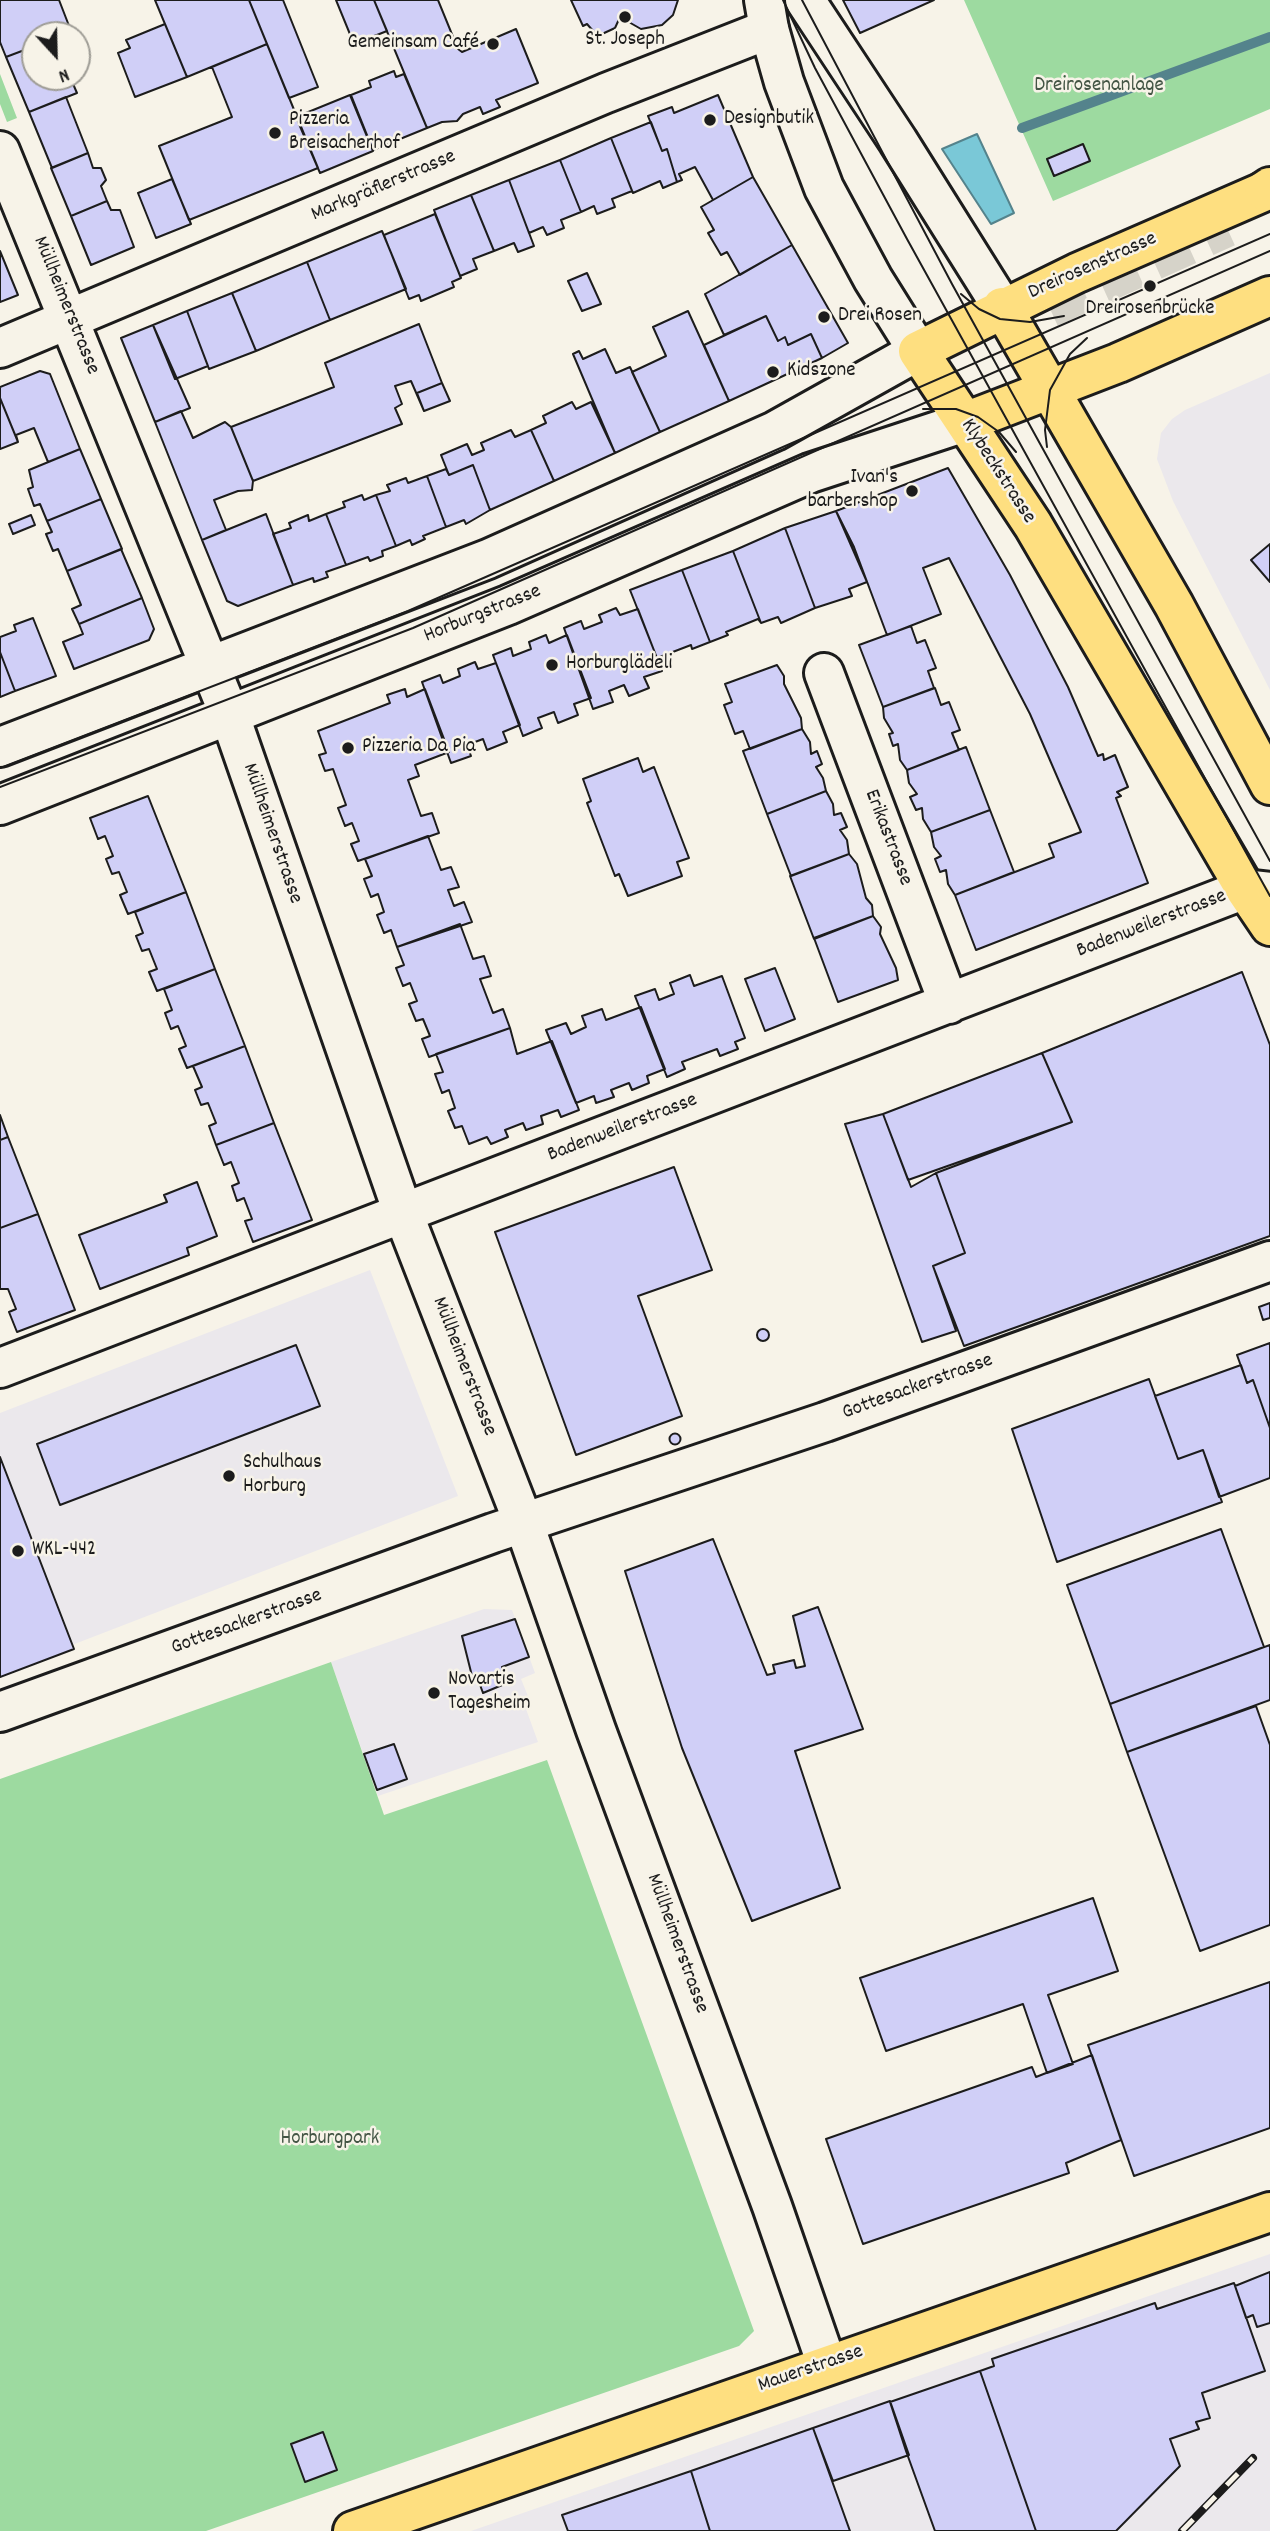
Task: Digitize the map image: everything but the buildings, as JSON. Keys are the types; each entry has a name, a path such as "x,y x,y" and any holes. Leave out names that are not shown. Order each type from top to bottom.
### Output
{"main road":[{"name":"Dreirosenstrasse","path":"918,351 1002,307 1268,189"},
{"path":"965,422 1118,363 1270,296"},
{"path":"1002,307 1238,720 1270,785"},
{"name":"Klybeckstrasse","path":"918,351 1032,525 1257,891 1270,926"},
{"path":"1089,456 1088,434 1093,402 1098,388 1118,363"},
{"name":"Mauerstrasse","path":"353,2531 1270,2212"}],"street":[{"path":"805,0 912,162 1002,307"},
{"name":"Markgräflerstrasse","path":"0,348 606,93 766,15"},
{"name":"Klybeckstrasse","path":"766,15 784,82 824,188 877,286 918,351"},
{"name":"Müllheimerstrasse","path":"0,151 71,319 230,716 403,1213 509,1529 596,1730 772,2206 827,2365"},
{"path":"0,747 488,559 775,431 918,351"},
{"name":"Horburgstrasse","path":"0,806 508,606 810,473 965,422"},
{"name":"Erikastrasse","path":"824,673 950,1004"},
{"name":"Badenweilerstrasse","path":"0,1368 950,1004 1257,891"},
{"name":"Gottesackerstrasse","path":"0,1712 509,1529 825,1422 1270,1261"}],"shaded area":[{"path":"1270,373 1270,690 1173,501 1157,459 1161,433 1172,419 1185,410"},
{"name":"Schulhaus Horburg","path":"370,1270 458,1496 72,1645 0,1457 0,1413"},
{"name":"Novartis Tagesheim","path":"484,1609 512,1610 535,1673 521,1679 532,1706 526,1709 538,1742 378,1796 331,1662"},
{"path":"1270,2254 1270,2531 471,2531"}],"green space":[{"name":"Dreirosenanlage","path":"964,0 1270,0 1270,109 1053,201"},
{"path":"0,74 17,118 7,122 0,104"},
{"name":"Horburgpark","path":"331,1662 384,1815 547,1760 754,2331 739,2346 206,2531 0,2531 0,1779"}],"water":[{"path":"977,134 1014,213 991,224 942,149"}],"waterway":[{"path":"1022,128 1270,37"}],"tunnel":[{"path":"998,332 1227,228"}],"tram line":[{"path":"783,0 815,68 907,239 1270,896"},
{"path":"802,0 952,284 1270,861"},
{"path":"0,768 408,611 1270,234"},
{"path":"0,787 413,628 1270,251"},
{"path":"961,294 979,309 1000,319 1030,322 1064,316"},
{"path":"1047,447 1045,430 1050,390 1070,354 1087,338"},
{"path":"923,409 956,409 978,417 999,432 1016,452"}],"railway":[{"path":"1182,2531 1253,2458"}],"place":[{"name":"St. Joseph","path":"625,17"},
{"name":"Gemeinsam Café","path":"493,44"},
{"name":"Designbutik","path":"710,120"},
{"name":"Pizzeria Breisacherhof","path":"275,133"},
{"name":"Dreirosenbrücke","path":"1150,286"},
{"name":"Drei Rosen","path":"824,317"},
{"name":"Kidszone","path":"773,372"},
{"name":"Ivan's barbershop","path":"912,491"},
{"name":"Horburglädeli","path":"552,665"},
{"name":"Pizzeria Da Pia","path":"348,748"},
{"name":"Schulhaus Horburg","path":"229,1476"},
{"name":"WKL-442","path":"18,1551"},
{"name":"Novartis Tagesheim","path":"434,1693"}]}
